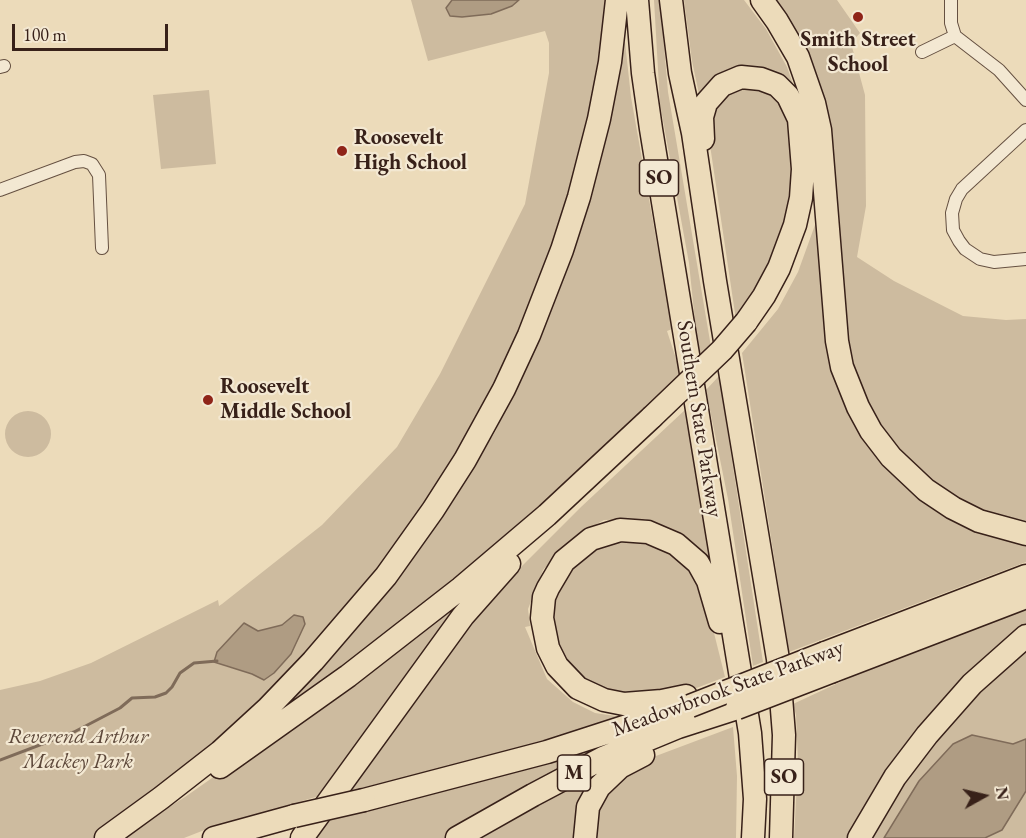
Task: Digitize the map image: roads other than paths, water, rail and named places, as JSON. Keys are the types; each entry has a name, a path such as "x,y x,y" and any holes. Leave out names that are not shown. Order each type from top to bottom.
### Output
{"highway":[{"path":"108,838 220,752 268,708 313,661 386,576 465,460 504,389 529,335 562,250 599,119 617,0"},
{"name":"Southern State Parkway","path":"637,0 643,73 651,129 750,733 754,776 751,833"},
{"name":"Southern State Parkway","path":"671,0 680,73 693,133 715,281 778,659 784,735 782,838"},
{"path":"108,838 193,786 278,727 415,624 525,534 711,373 780,285 796,252 809,204 812,162 808,119 795,75 775,35 750,0"},
{"path":"762,0 798,57 814,103 821,138 837,341 844,374 858,407 891,458 926,490 953,508 979,521 1026,534"},
{"path":"715,281 714,206 702,132 703,110 710,96 728,81 741,77 761,79 777,85 788,96 796,111 802,141 802,184 797,219 786,252 748,326"},
{"path":"302,838 453,630 492,582 538,534 656,420"},
{"path":"691,707 662,701 636,704 604,700 578,688 557,666 548,648 543,627 544,597 557,570 582,545 610,532 640,530 667,539 692,556 703,571 712,592 750,733"},
{"name":"Meadowbrook State Parkway","path":"457,838 691,707 737,708 829,662 1026,576"},
{"name":"Meadowbrook State Parkway","path":"214,838 547,752 691,707 748,684 829,662 1026,597"},
{"path":"860,838 895,777 927,735 972,684 1026,636"},
{"path":"585,838 586,818 591,800 611,774 640,756 737,708"}],"street":[{"path":"951,0 951,23 955,36 999,70 1026,100"},
{"path":"922,52 955,36"},
{"path":"1026,130 962,189 952,213 953,230 958,241 980,259 994,262 1026,259"},
{"path":"0,190 75,162 84,161 92,165 99,175 102,248"}],"waterway":[{"path":"0,760 74,732 120,708 132,698 155,697 166,693 180,673 194,663 217,661"}],"place":[{"name":"Smith Street School","path":"858,17"},
{"name":"Roosevelt High School","path":"342,151"},
{"name":"Roosevelt Middle School","path":"208,400"}],"park label":[{"name":"Reverend Arthur Mackey Park","path":"78,750"}]}
